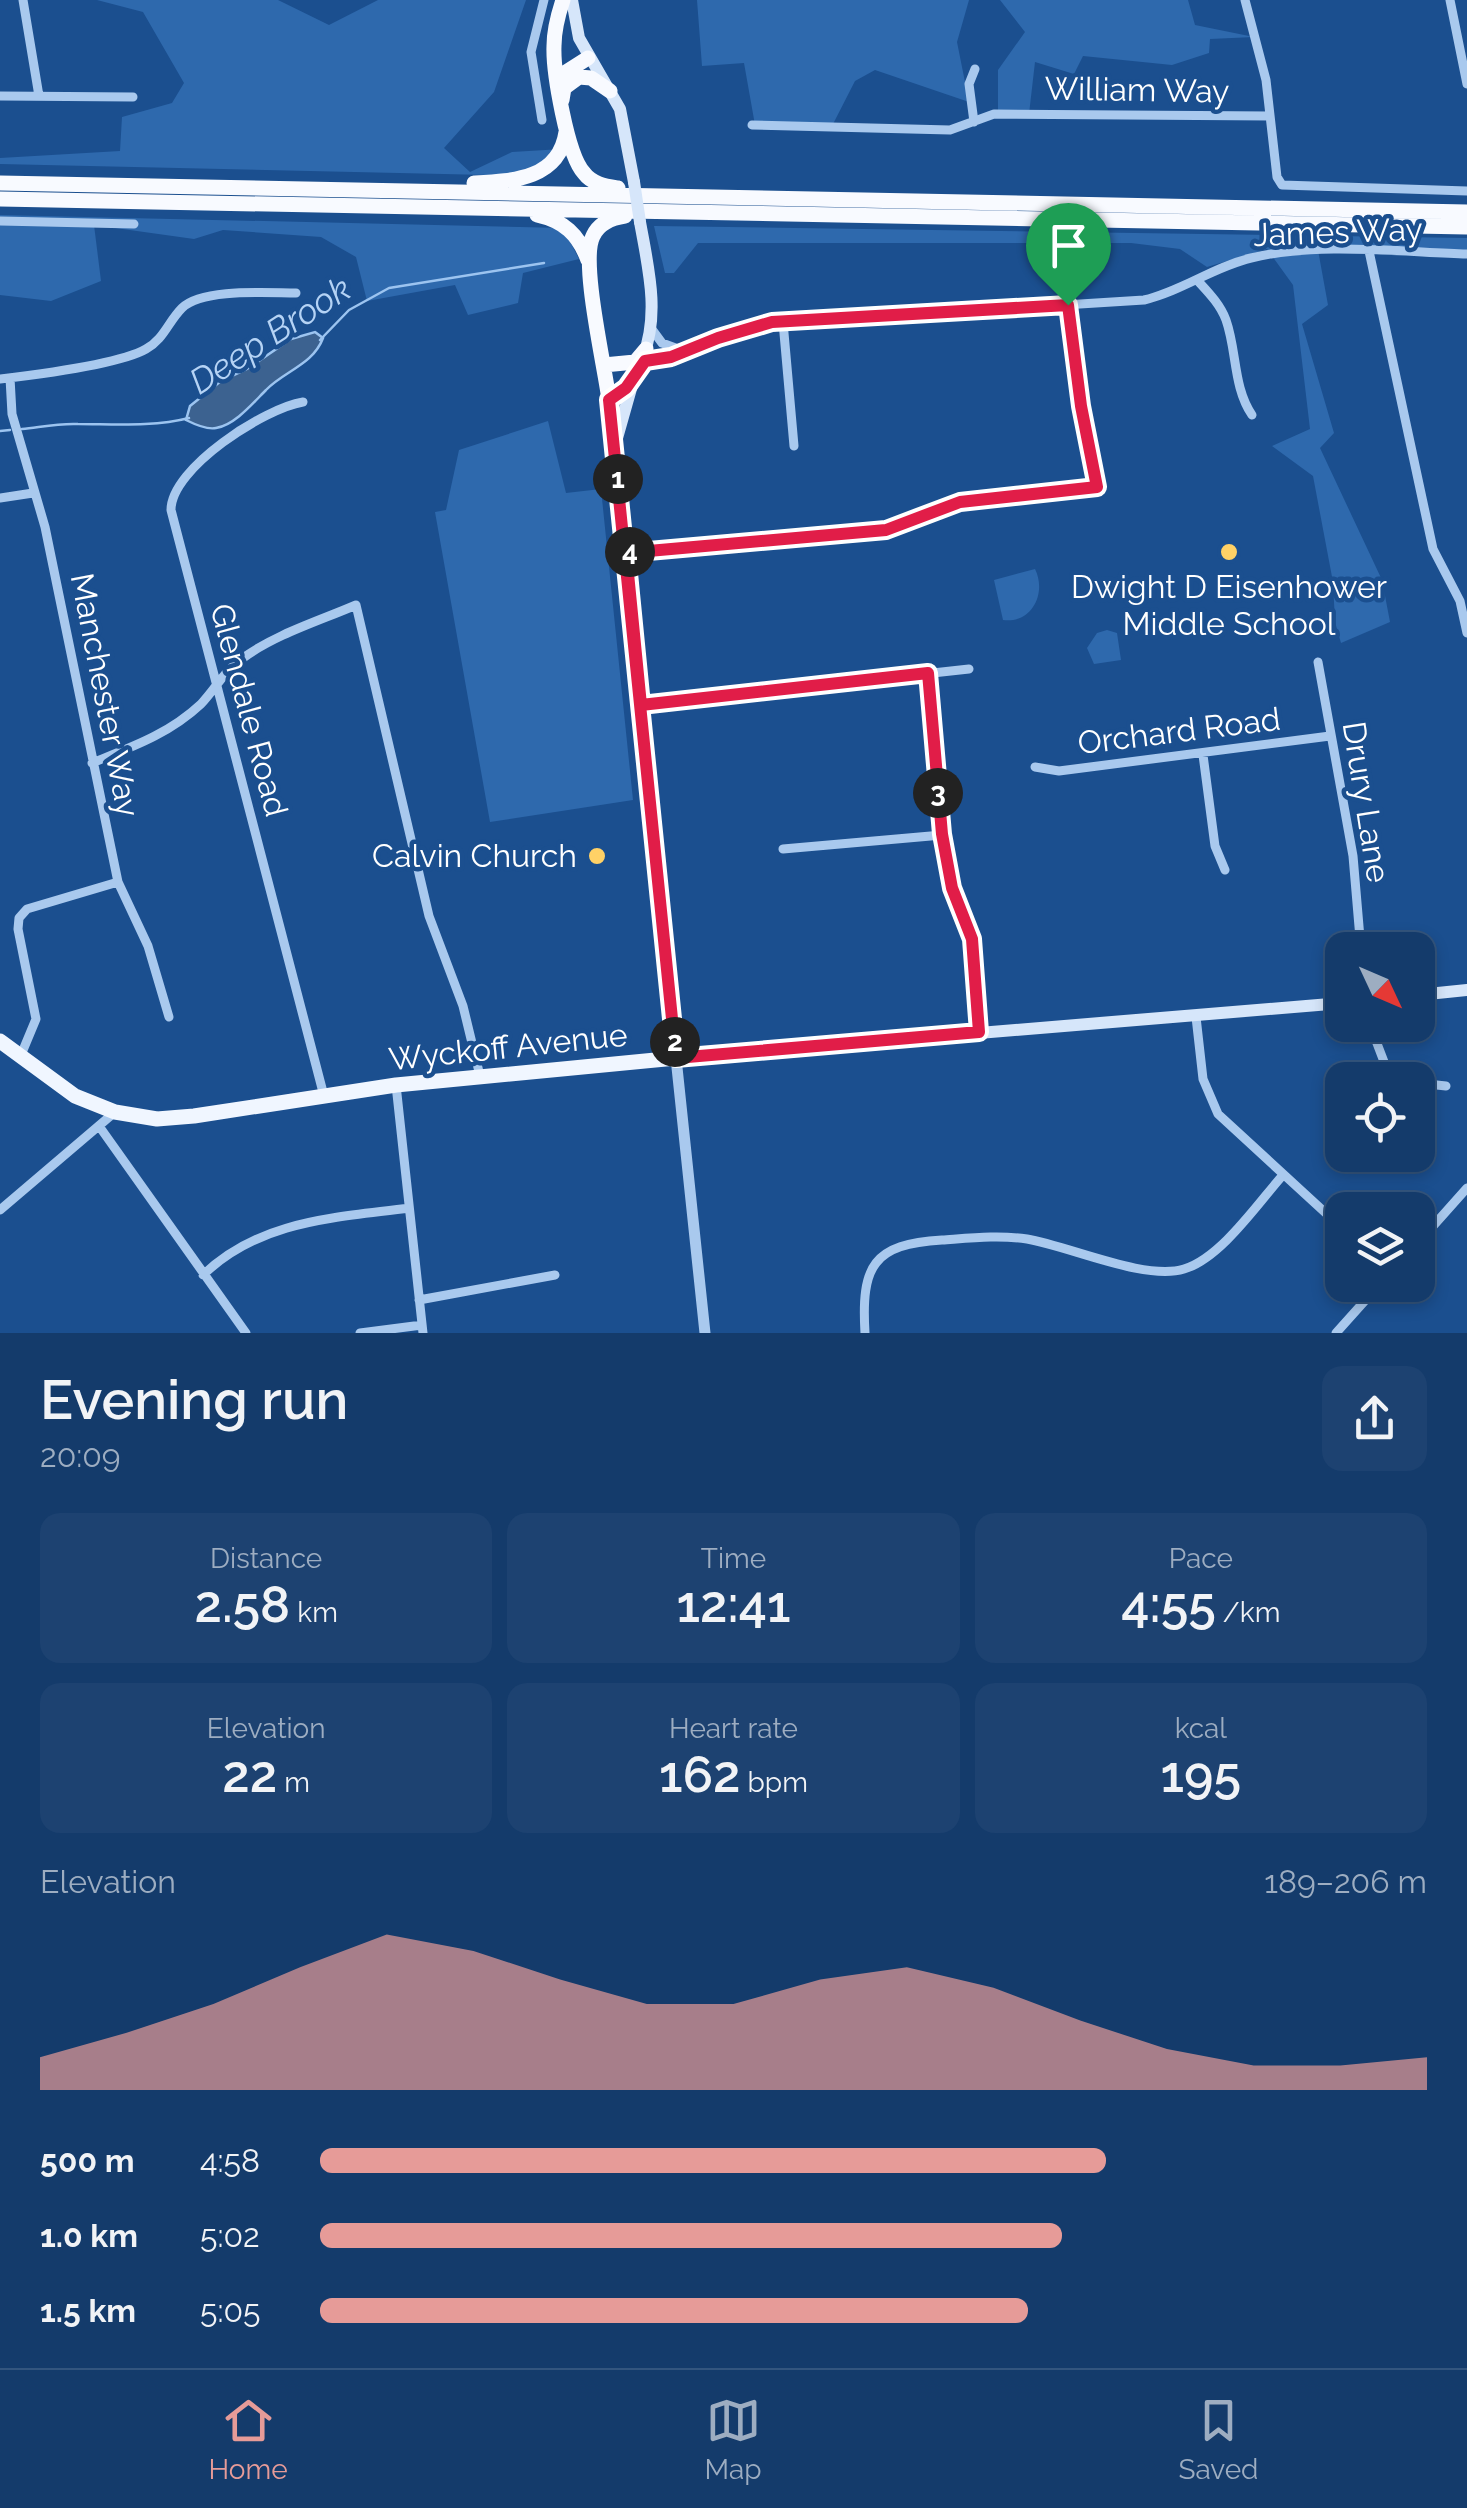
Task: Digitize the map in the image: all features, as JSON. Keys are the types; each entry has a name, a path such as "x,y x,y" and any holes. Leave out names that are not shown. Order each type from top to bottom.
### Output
{"highway":[{"path":"563,0 554,41 557,80 579,166 590,179 604,186 762,198"},
{"path":"557,80 564,61 586,53"},
{"path":"562,100 561,85 566,72 586,53"},
{"path":"562,100 568,83 578,77 592,78 610,91"},
{"path":"358,190 531,176 547,168 559,155 566,123"},
{"path":"0,183 1467,212"},
{"path":"0,199 1467,228"},
{"path":"448,208 555,220 577,237 589,264"},
{"path":"609,400 589,264 592,238 608,220 624,216 699,212"},
{"path":"604,365 611,372 624,375 643,356"}],"main road":[{"path":"572,0 576,28 586,53 610,91 624,124 651,290 651,327 622,414 616,464"},
{"path":"643,356 626,388 609,400 676,1058"},
{"path":"1435,994 1467,990"},
{"name":"Wyckoff Avenue","path":"0,1041 76,1096 115,1112 146,1118 178,1118 480,1076 1325,1005"}],"street":[{"path":"23,0 39,96"},
{"path":"542,120 531,52 544,0"},
{"path":"1245,0 1261,54 1270,116"},
{"path":"1450,0 1467,84"},
{"path":"974,122 969,84 975,69"},
{"path":"0,96 133,98"},
{"name":"William Way","path":"752,125 950,130 994,114 1270,116 1277,177 1288,187 1467,190"},
{"path":"0,221 134,224"},
{"path":"1369,251 1433,548 1460,601 1467,632"},
{"name":"James Way","path":"643,356 671,357 750,327 783,322 1144,300 1232,264 1265,255 1369,251 1467,254"},
{"path":"1198,280 1227,322 1242,401 1252,414"},
{"path":"5,378 134,354 154,343 182,308 198,298 296,294"},
{"path":"626,553 886,530 960,502 1097,487 1081,406 1068,305"},
{"path":"783,322 794,446"},
{"path":"651,327 667,346 684,350"},
{"name":"Manchester Way","path":"5,378 33,493 46,527 118,882 148,946 170,1018"},
{"name":"Glendale Road","path":"303,402 273,412 220,446 187,475 174,494 172,510 324,1096"},
{"path":"0,498 33,493"},
{"path":"92,763 171,729 199,706 242,658 356,605 429,916 463,1006 480,1076"},
{"name":"Drury Lane","path":"1318,662 1353,856 1359,932"},
{"path":"641,705 969,670"},
{"path":"928,673 942,834 952,888 972,939 979,1032"},
{"name":"Orchard Road","path":"1035,766 1059,772 1330,736"},
{"path":"1203,754 1215,846 1225,870"},
{"path":"782,849 942,834"},
{"path":"21,1055 36,1020 19,918 27,909 118,882"},
{"path":"1196,1017 1203,1079 1211,1103 1226,1124 1325,1212"},
{"path":"676,1058 705,1333"},
{"path":"360,1333 422,1329 396,1085"},
{"path":"1435,1085 1446,1086"},
{"path":"0,1210 115,1112"},
{"path":"99,1126 246,1333"},
{"path":"865,1333 863,1299 867,1278 878,1261 903,1244 1007,1237 1047,1243 1155,1271 1176,1271 1209,1256 1283,1174"},
{"path":"1435,1223 1467,1188"},
{"path":"203,1274 237,1246 292,1224 409,1208"},
{"path":"419,1300 556,1275"},
{"path":"1336,1333 1364,1302"}],"shaded area":[{"path":"97,0 278,0 329,25 378,0 526,0 494,92 444,148 470,172 512,152 562,149 537,176 0,164 0,158 120,151 122,117 172,103 184,83 143,12"},
{"path":"697,0 969,0 957,42 969,102 875,70 855,81 832,126 755,125 744,63 702,66"},
{"path":"1000,0 1188,0 1195,25 1254,37 1210,39 1209,53 1172,65 1083,56 1074,74 1035,62 1029,114 998,113 998,70 1025,32"},
{"path":"0,215 563,228 579,259 523,273 518,303 468,315 455,285 367,301 356,257 321,237 223,230 194,239 94,225 101,281 51,301 0,295"},
{"path":"654,226 1467,238 1467,251 1318,250 1328,305 1302,324 1334,433 1320,448 1382,580 1390,622 1341,643 1313,476 1272,446 1310,429 1293,285 1267,249 1207,267 1180,249 1131,243 698,243 674,273 665,273"},
{"path":"315,332 323,338 312,355 273,383 237,418 212,428 186,420 190,406 221,381 247,369 291,339"},
{"path":"548,421 566,493 601,489 633,800 490,822 435,512 446,510 459,450"},
{"path":"1035,569 1039,588 1034,605 1022,617 1003,620 994,580"},
{"path":"1097,633 1117,633 1121,660 1094,664 1087,648"}],"waterway":[{"name":"Deep Brook","path":"320,340 349,310 389,288 544,263"},
{"name":"Deep Brook","path":"22,429 64,424 148,424 189,418"},
{"name":"Deep Brook","path":"0,431 10,430"}],"place":[{"name":"Dwight D Eisenhower Middle School","path":"1229,552"},
{"name":"Calvin Church","path":"597,856"}],"route":[{"path":"1068,305 1081,406 1097,487 960,502 886,530 626,553 641,705 928,673 948,870 976,958 979,1032 676,1058 609,400 626,388 640,363 671,357 761,324 1068,305"}]}
